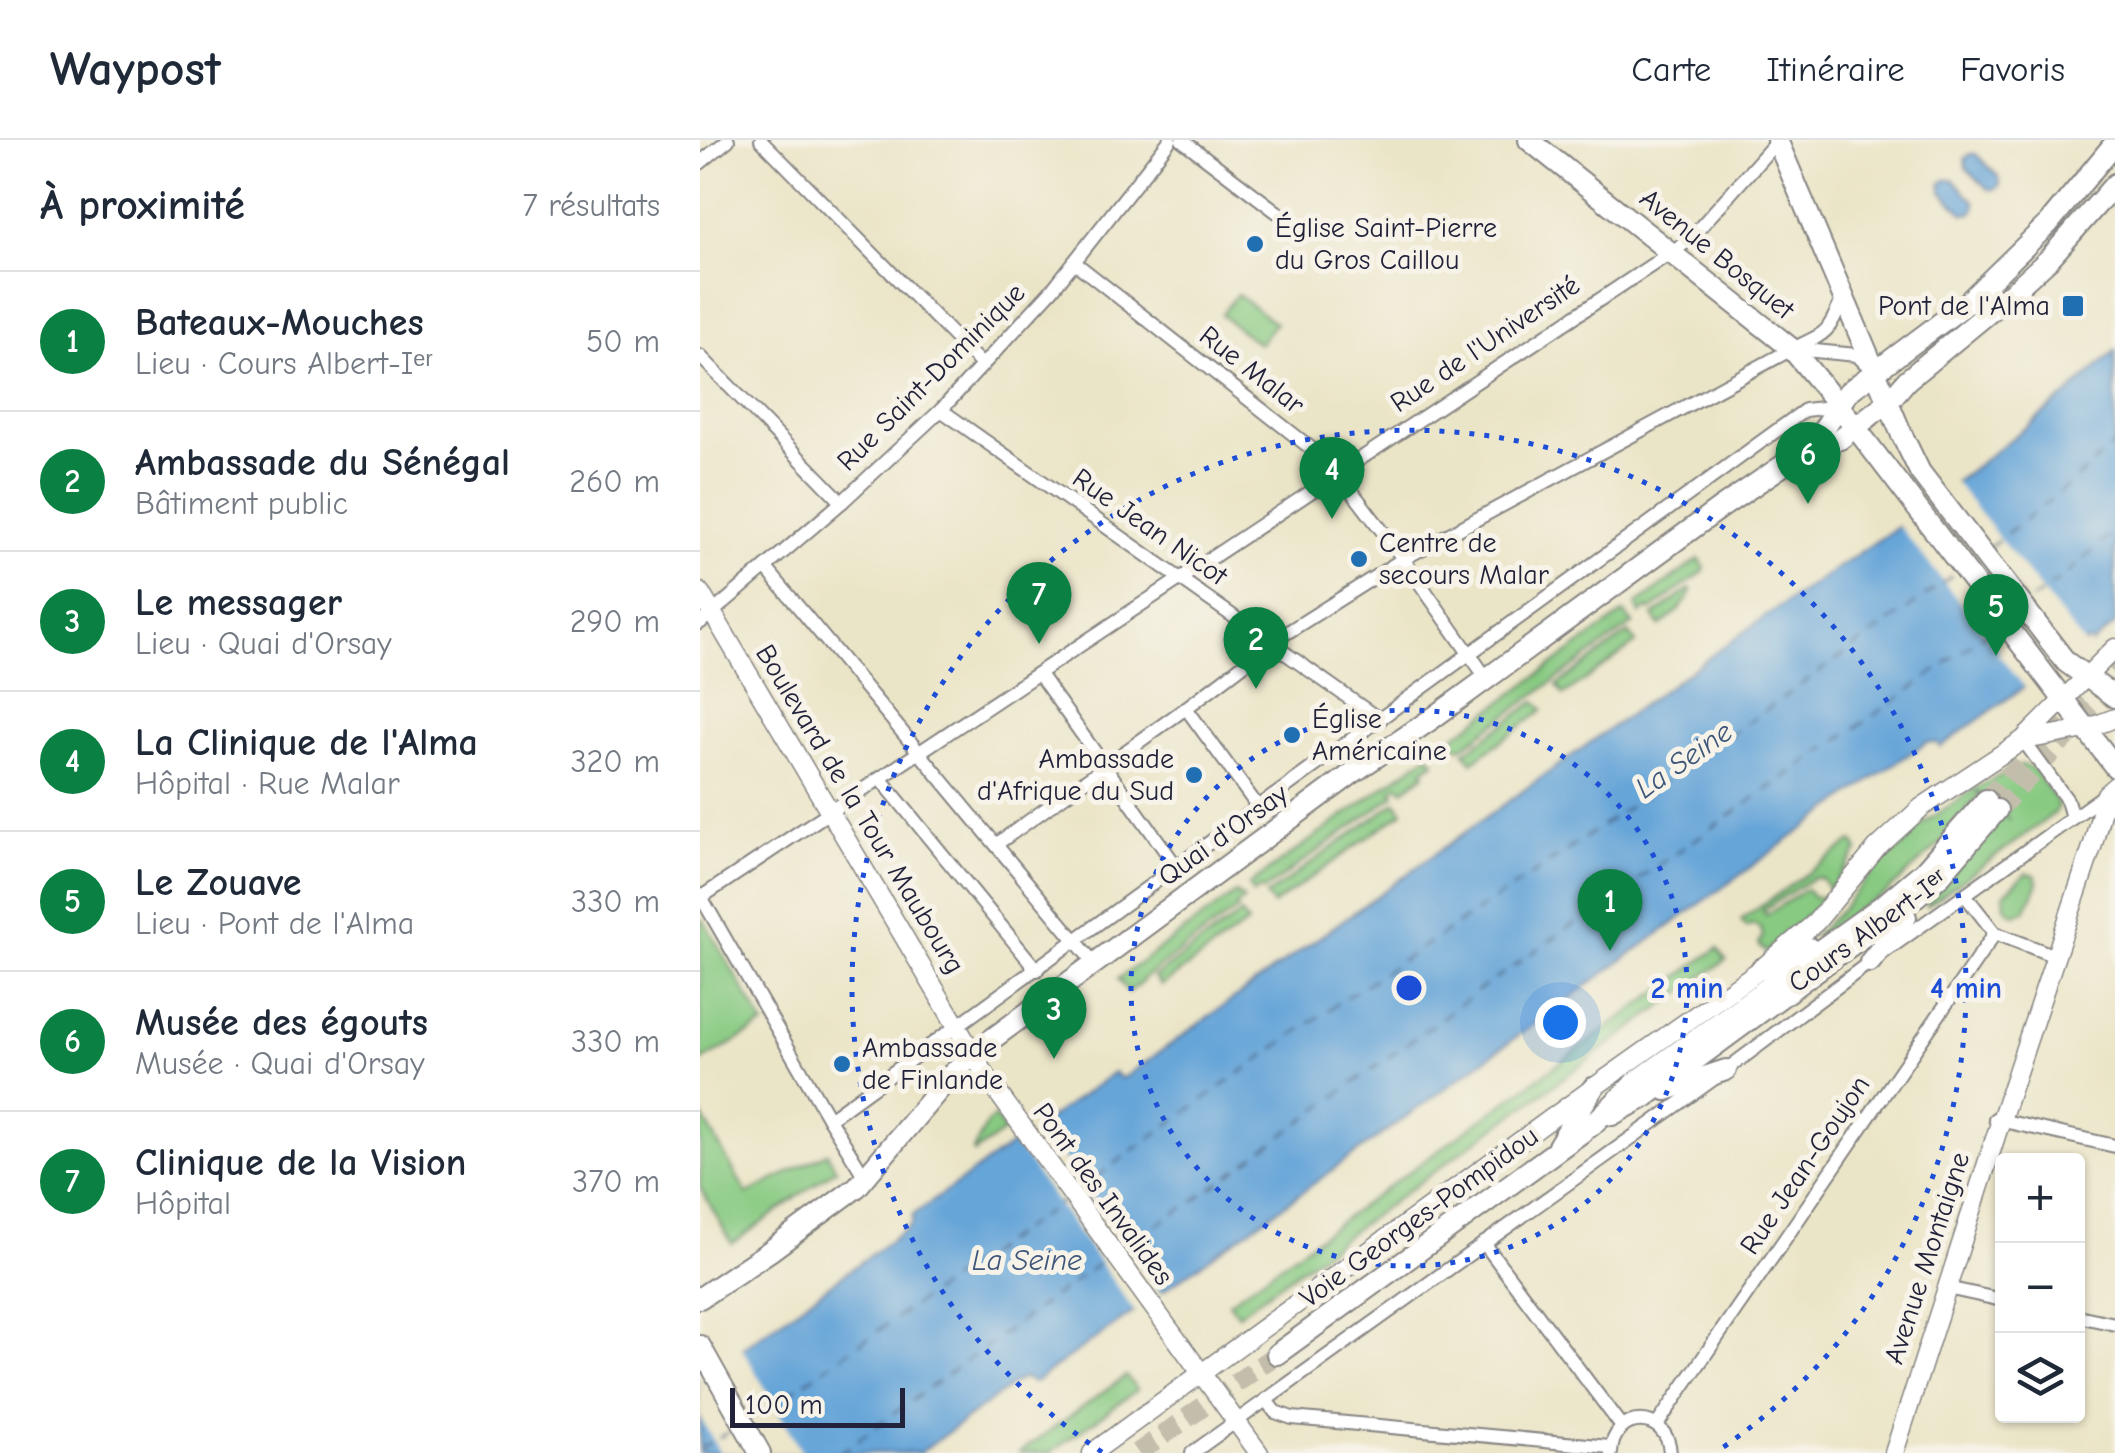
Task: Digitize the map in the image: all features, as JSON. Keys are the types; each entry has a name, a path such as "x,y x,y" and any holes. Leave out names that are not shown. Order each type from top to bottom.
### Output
{"main road":[{"name":"Avenue Bosquet","path":"1529,140 1792,349 1854,428"},
{"path":"1777,140 1920,472 2066,662 2115,697"},
{"path":"1839,406 1848,392 1966,304 2001,271 2049,222 2115,143"},
{"name":"Quai d'Orsay","path":"1807,448 1833,442 1889,402 1907,380 2048,259 2115,184"},
{"name":"Quai d'Orsay","path":"700,1298 832,1206 865,1177 973,1054 1354,772 1807,448 1839,406"},
{"path":"1854,428 2115,766"},
{"name":"Voie Georges-Pompidou","path":"1277,1354 1554,1154 1636,1082 1886,902 1924,871 1991,805 1941,875 1887,921 1645,1098 1592,1124"},
{"path":"1870,962 1941,875"},
{"path":"1760,969 1847,930"},
{"path":"1645,1098 1726,1070"},
{"path":"1554,1154 1594,1088"},
{"path":"700,1346 760,1453"}],"street":[{"path":"700,163 728,140"},
{"path":"761,140 982,365"},
{"name":"Rue Saint-Dominique","path":"706,619 842,502 940,410 1052,290 1170,140"},
{"path":"1182,140 1278,212"},
{"name":"Rue de l'Université","path":"700,897 1671,252 1688,240 1777,140"},
{"name":"Rue Malar","path":"1074,262 1338,472 1487,678"},
{"path":"997,844 1271,644 1403,559 1822,335 1830,328 1843,298"},
{"path":"1792,349 1857,355 1875,372"},
{"path":"700,356 842,502"},
{"name":"Quai d'Orsay","path":"828,1119 1805,410 1839,406"},
{"name":"Rue Jean Nicot","path":"940,410 1380,720"},
{"path":"766,568 1094,963"},
{"name":"Boulevard de la Tour Maubourg","path":"700,592 706,619 830,811 973,1054"},
{"path":"2023,740 2115,648"},
{"path":"1038,674 1176,866"},
{"path":"1186,708 1258,807"},
{"path":"2023,740 2086,729 2115,718"},
{"path":"2023,740 2067,800 2072,818"},
{"name":"Cours Albert-Iᵉʳ","path":"1092,1453 1760,969 1816,922 1877,848 1922,807 2023,740"},
{"path":"880,778 1036,970"},
{"name":"Cours Albert-Iᵉʳ","path":"1192,1453 2105,794"},
{"name":"Avenue Montaigne","path":"1894,1453 1997,1119 2093,844 2105,794"},
{"path":"1965,895 1995,933 2055,956"},
{"path":"700,897 865,1177"},
{"name":"Rue Jean-Goujon","path":"1657,1426 1995,933"},
{"name":"Pont des Invalides","path":"973,1054 1008,1108 1259,1453"},
{"path":"1997,1119 2115,1146"},
{"path":"1484,1244 1622,1426"},
{"path":"1947,1288 1995,1298"},
{"path":"2085,1318 2115,1324"},
{"path":"1266,1400 1275,1412 1292,1418 1610,1450 1622,1426 1640,1420 1666,1434 1672,1453"}],"green space":[{"path":"1237,294 1275,323 1259,344 1221,315"},
{"path":"1699,559 1705,568 1703,572 1650,611 1648,608 1640,614 1636,605"},
{"path":"1690,589 1682,606 1660,626 1653,616"},
{"path":"1624,613 1633,624 1461,748 1458,745 1447,753 1442,745"},
{"path":"1629,633 1636,643 1564,695 1557,685"},
{"path":"1536,701 1543,710 1472,762 1465,752"},
{"path":"1428,755 1435,762 1423,770 1425,774 1403,790 1399,785 1392,790 1395,795 1263,891 1260,888 1253,894 1249,885"},
{"path":"2021,765 2033,768 2056,800 2055,813 1927,906 2003,815 2011,821 1976,791 1979,795 1939,845 1884,895 1826,933 1813,937 1880,863 1921,825 1974,789"},
{"path":"1396,802 1403,812 1273,905 1266,896"},
{"path":"1853,841 1858,851 1830,890 1821,878 1813,878 1763,910 1766,915 1806,889 1813,898 1826,896 1766,953 1759,944 1761,929 1753,924 1746,927 1741,920"},
{"path":"2026,873 2035,875 2038,883 2025,911 2016,914 2005,906 2004,894"},
{"path":"1236,893 1244,900 1236,906 1238,909 1128,992 1118,979"},
{"path":"1241,914 1248,923 1161,986 1154,977"},
{"path":"703,919 764,1025 700,1062 700,921"},
{"path":"1718,948 1726,960 1238,1314 1229,1302"},
{"path":"700,1112 747,1194 827,1153 836,1169 732,1244 700,1187"},
{"path":"995,1117 1005,1131 974,1153 987,1123"},
{"path":"1126,1376 1137,1390 1050,1453 1019,1453"}],"water":[{"path":"1976,154 1999,177 1996,189 1988,189 1966,168 1965,159"},
{"path":"1953,179 1975,202 1971,213 1964,214 1942,192 1941,184"},
{"name":"La Seine","path":"2115,351 2115,625 2092,644 2084,644 1940,747 1927,742 1878,775 1033,1383 1024,1378 1017,1381 920,1453 700,1453 700,1379 909,1227 912,1216 962,1180 1114,1072 1125,1077 1762,619 1900,525 2070,393"}],"pier":[{"path":"1953,480 2087,648 2027,690 1999,655 1994,658 2000,652 1896,523"},
{"path":"1037,1120 1163,1296 1137,1315 1011,1139"},
{"path":"744,1341 742,1348 802,1453 720,1453 700,1417 700,1373"}],"ferry route":[{"path":"1989,547 2073,482 2115,443"},
{"path":"2032,600 2115,531"},
{"path":"1078,1190 1342,1000 1538,871 1955,573"},
{"path":"1119,1249 1194,1201 1482,988 1913,688 1997,625"},
{"path":"750,1418 1064,1200"},
{"path":"840,1453 1109,1256"},
{"path":"700,1449 735,1428"}],"tunnel":[{"path":"1986,800 2115,665"},
{"path":"1997,810 2115,686"},
{"path":"1138,1453 1277,1354"}],"place":[{"name":"Église Saint-Pierre du Gros Caillou","path":"1255,244"},
{"name":"Pont de l'Alma","path":"2073,306"},
{"name":"Musée des égouts","path":"1808,504"},
{"name":"La Clinique de l'Alma","path":"1332,519"},
{"name":"Centre de secours Malar","path":"1359,559"},
{"name":"Clinique de la Vision","path":"1039,644"},
{"name":"Le Zouave","path":"1996,656"},
{"name":"Ambassade du Sénégal","path":"1256,689"},
{"name":"Église Américaine","path":"1292,735"},
{"name":"Ambassade d'Afrique du Sud","path":"1194,775"},
{"name":"Bateaux-Mouches","path":"1610,951"},
{"name":"Le messager","path":"1054,1059"},
{"name":"Ambassade de Finlande","path":"842,1064"}]}
